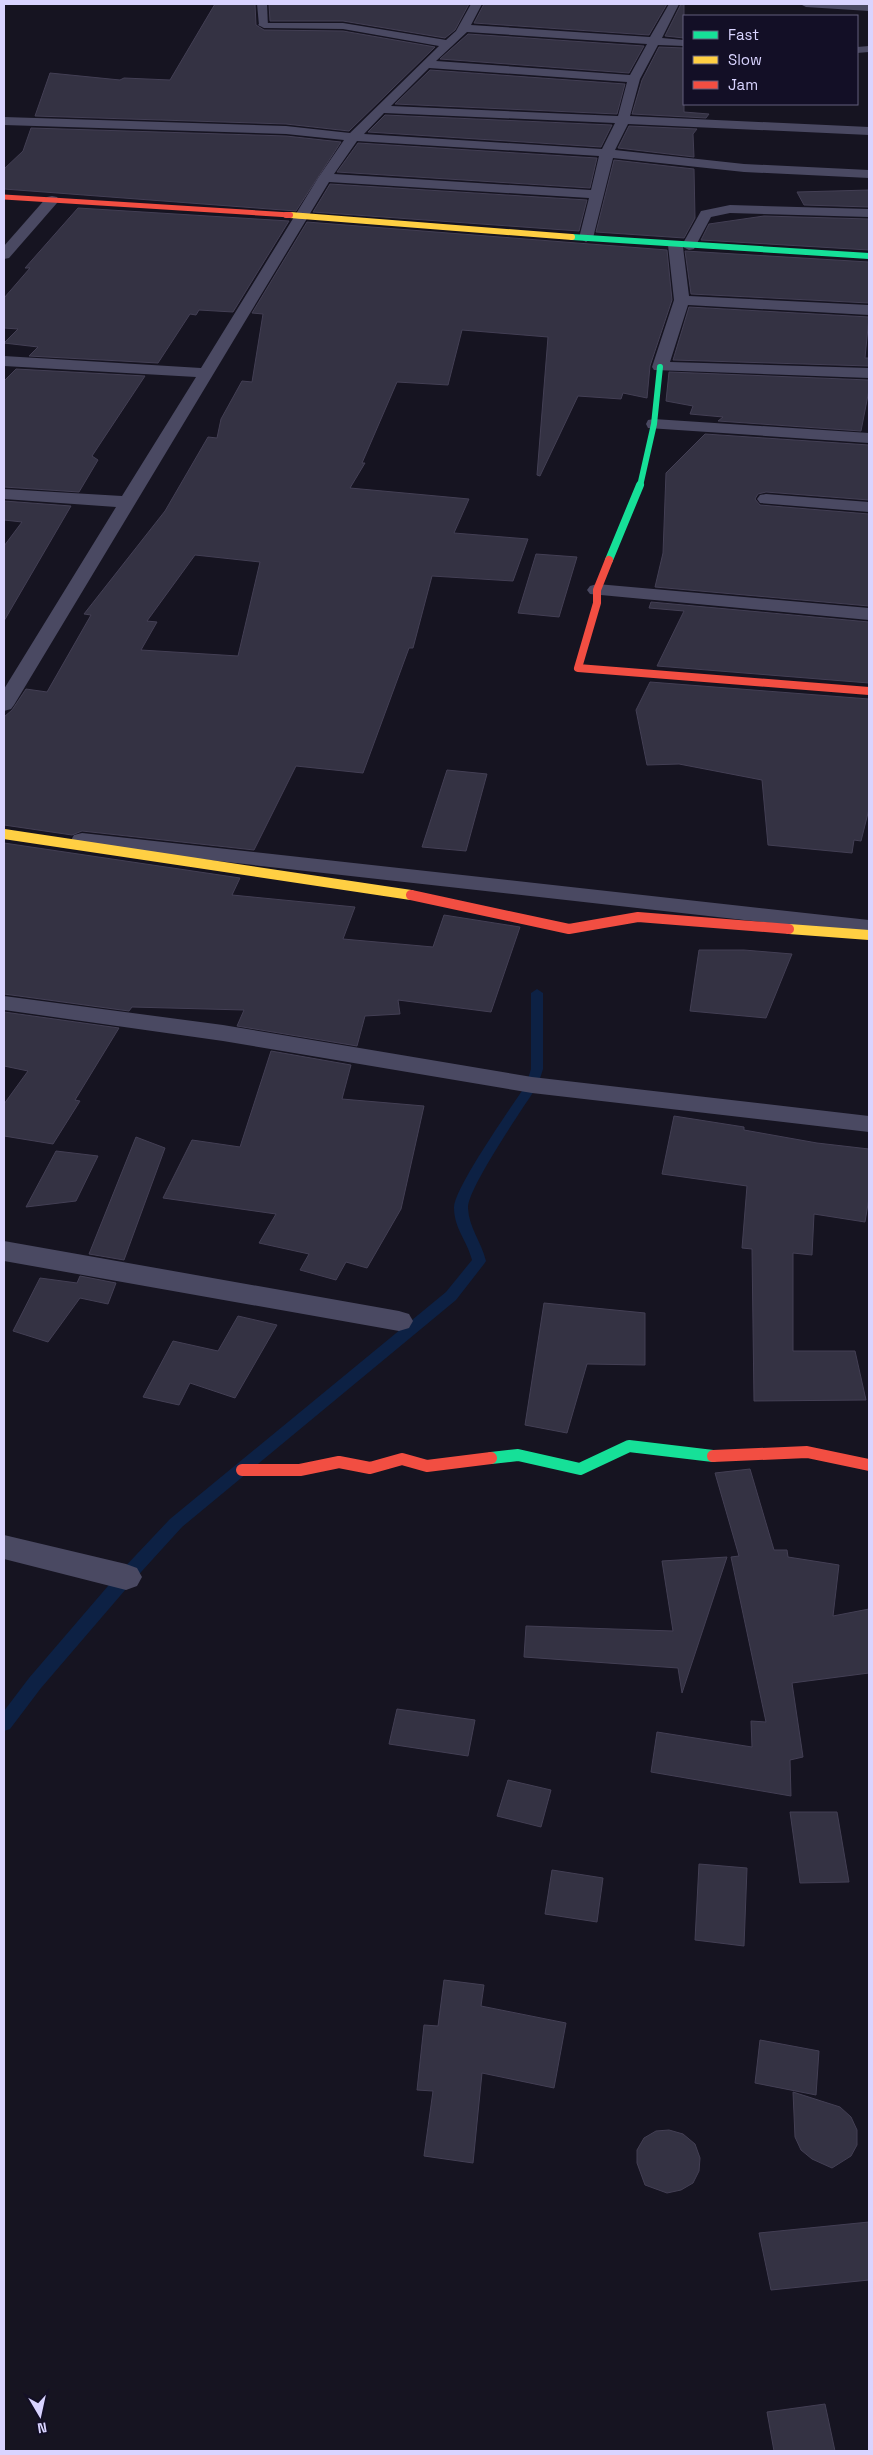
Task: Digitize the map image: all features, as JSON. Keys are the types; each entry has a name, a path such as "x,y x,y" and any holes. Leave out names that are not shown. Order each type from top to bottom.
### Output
{"street":[{"path":"4,705 204,373 325,178 353,137 464,28 476,4"},
{"path":"586,238 606,153 623,120 634,79 674,4"},
{"path":"806,4 869,8"},
{"path":"264,25 343,26 449,44"},
{"path":"464,28 683,42"},
{"path":"426,64 634,79"},
{"path":"381,109 869,131"},
{"path":"4,121 256,129 606,153 744,168 869,174"},
{"path":"325,178 597,194"},
{"path":"4,197 301,216 682,245 869,256"},
{"path":"4,256 52,200"},
{"path":"869,213 730,209 706,214 682,245 682,300 660,368 654,424 643,479 597,590 597,603 578,668 869,691"},
{"path":"682,300 869,310"},
{"path":"4,361 204,373"},
{"path":"660,368 869,373"},
{"path":"654,424 869,438"},
{"path":"4,494 127,502"},
{"path":"766,500 869,506"},
{"path":"597,590 869,614"},
{"path":"4,833 869,927"},
{"path":"4,833 412,895 569,929 638,917 869,934"},
{"path":"4,1003 223,1033 532,1085 869,1124"},
{"path":"4,1251 399,1321"},
{"path":"242,1470 300,1470 339,1462 370,1468 402,1459 426,1466 518,1456 580,1468 629,1446 705,1456 806,1452 869,1465"},
{"path":"4,1547 126,1577"}],"lane":[{"path":"262,4 264,25"}],"building":[{"path":"215,4 255,4 256,25 264,30 343,31 435,47 349,131 286,124 35,116 50,73 120,80 124,78 170,80"},
{"path":"269,4 469,4 455,30 445,38 343,21 270,21"},
{"path":"484,4 667,4 649,35 474,23"},
{"path":"681,4 684,4 683,38 665,36"},
{"path":"468,34 644,46 629,73 440,59"},
{"path":"659,47 683,48 684,112 709,114 706,118 632,114 642,80"},
{"path":"430,70 625,84 617,114 395,104"},
{"path":"385,115 612,125 601,147 368,132"},
{"path":"629,126 697,129 693,134 694,157 618,148"},
{"path":"31,128 286,136 341,142 296,211 4,189 4,169 23,151"},
{"path":"358,143 597,158 590,188 337,172"},
{"path":"614,160 694,169 695,218 684,238 596,232"},
{"path":"330,184 587,200 579,231 313,212"},
{"path":"869,190 869,207 804,205 797,192"},
{"path":"78,208 289,221 233,312 199,310 196,315 190,314 158,363 29,356 38,347 4,343 18,329 4,328 4,298 30,268 25,268"},
{"path":"764,216 869,219 869,250 701,240 709,224"},
{"path":"307,222 667,250 672,300 650,366 647,398 623,393 621,399 578,396 540,476 537,475 548,337 462,330 448,385 397,382 362,463 365,463 350,488 469,499 454,533 528,539 513,581 432,576 413,648 409,648 363,773 296,766 254,850 82,831 72,835 4,825 4,717 12,710 26,689 47,692 91,615 84,614 165,511 208,437 217,438 221,419 242,381 252,382 263,314 252,313","holes":["195,555 260,562 238,656 141,650 157,622 147,621"]},
{"path":"685,251 869,262 869,303 691,294"},
{"path":"689,307 869,317 865,358 869,358 869,366 673,360"},
{"path":"16,369 145,376 92,456 98,460 79,492 4,487 4,381"},
{"path":"669,372 869,380 869,390 861,431 718,421 723,417 690,414 693,406 666,401"},
{"path":"705,434 869,445 869,500 766,492 758,494 755,499 760,505 869,514 869,606 655,587 663,553 666,473"},
{"path":"4,501 71,506 4,621 4,546 22,522 4,520"},
{"path":"536,554 577,557 559,617 518,613"},
{"path":"651,602 869,622 869,683 657,666 684,611 649,608"},
{"path":"650,682 869,699 869,809 861,841 854,840 852,853 768,845 762,780 679,764 647,765 636,710"},
{"path":"447,770 487,774 466,851 422,847"},
{"path":"4,843 240,878 232,895 355,907 343,939 433,947 444,915 520,927 491,1012 398,1000 400,1014 365,1016 357,1046 237,1026 244,1010 132,1007 129,1011 4,994"},
{"path":"699,950 744,950 792,954 766,1018 690,1011"},
{"path":"4,1012 119,1028 75,1100 80,1101 53,1144 4,1136 4,1104 28,1071 4,1066"},
{"path":"271,1051 351,1065 342,1099 424,1106 401,1209 367,1268 346,1262 336,1280 300,1270 309,1254 259,1243 276,1214 163,1198 192,1140 240,1147"},
{"path":"674,1116 744,1127 744,1130 817,1143 869,1149 869,1198 865,1222 814,1214 812,1255 793,1253 793,1351 855,1351 866,1400 754,1401 752,1249 742,1248 747,1186 662,1174"},
{"path":"136,1137 165,1148 124,1260 89,1254"},
{"path":"56,1151 98,1156 76,1201 26,1207"},
{"path":"80,1276 116,1283 108,1304 80,1298 48,1342 13,1331 40,1278 77,1283"},
{"path":"544,1303 645,1313 645,1365 587,1364 567,1433 525,1425"},
{"path":"238,1316 277,1325 235,1398 190,1383 179,1405 143,1397 173,1341 218,1351"},
{"path":"750,1469 774,1550 787,1550 788,1557 839,1565 833,1616 869,1609 869,1673 792,1683 803,1757 790,1760 791,1796 651,1772 657,1732 752,1747 751,1721 766,1722 731,1557 739,1556 715,1473"},
{"path":"727,1557 682,1693 678,1668 524,1657 526,1626 673,1631 662,1561"},
{"path":"397,1709 475,1720 468,1756 389,1744"},
{"path":"508,1780 551,1790 541,1827 497,1816"},
{"path":"790,1812 837,1812 849,1882 800,1883"},
{"path":"699,1864 747,1868 744,1946 695,1940"},
{"path":"552,1870 603,1878 597,1922 545,1914"},
{"path":"444,1980 484,1985 481,2006 566,2023 554,2088 482,2073 473,2163 424,2156 433,2091 417,2090 424,2025 438,2026"},
{"path":"760,2040 819,2051 816,2095 755,2083"},
{"path":"793,2092 840,2107 851,2117 857,2130 857,2145 851,2156 832,2168 812,2159 801,2150 795,2137"},
{"path":"669,2130 683,2134 695,2144 700,2158 699,2171 693,2183 681,2190 667,2193 645,2185 637,2163 637,2150 644,2138 656,2131"},
{"path":"869,2222 869,2280 771,2290 759,2233"},
{"path":"825,2404 835,2451 774,2451 767,2412"}],"waterway":[{"path":"4,1724 35,1683 126,1577 176,1523 451,1296 479,1261 475,1244 464,1229 461,1205 474,1176 532,1085 537,1069 537,993"}],"traffic: fast":[{"path":"572,237 869,256"},
{"path":"609,560 643,479 654,424 660,367"},
{"path":"491,1458 518,1455 580,1469 629,1446 713,1456"}],"traffic: slow":[{"path":"290,215 572,237"},
{"path":"4,834 411,895"},
{"path":"789,929 869,935"}],"traffic: jam":[{"path":"4,197 290,215"},
{"path":"609,560 597,590 597,603 578,668 869,691"},
{"path":"411,895 569,929 638,917 789,929"},
{"path":"713,1456 807,1452 869,1465"},
{"path":"242,1470 300,1470 339,1462 370,1468 402,1459 427,1466 491,1458"}]}
